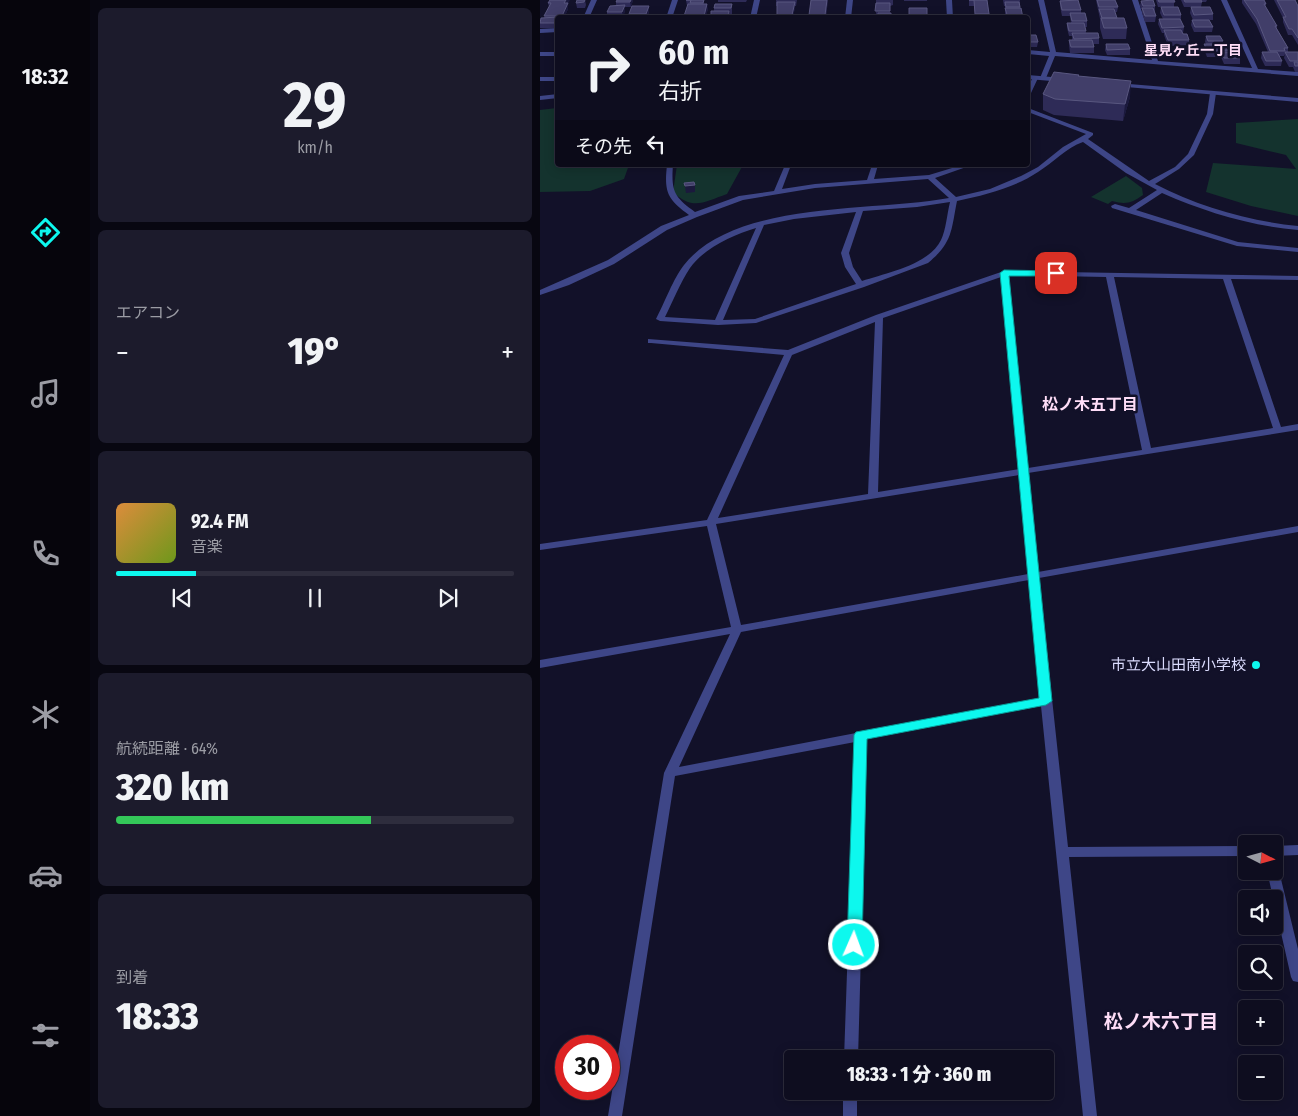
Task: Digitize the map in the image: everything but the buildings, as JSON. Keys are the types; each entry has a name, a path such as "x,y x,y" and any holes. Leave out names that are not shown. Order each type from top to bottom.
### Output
{"street":[{"path":"587,15 594,0"},
{"path":"670,15 675,0"},
{"path":"754,15 757,0"},
{"path":"848,15 850,0"},
{"path":"948,0 950,15"},
{"path":"1030,90 1053,54 1042,0"},
{"path":"1135,0 1156,62"},
{"path":"1224,0 1256,71"},
{"path":"540,30 555,30"},
{"path":"1030,52 1298,74"},
{"path":"540,54 555,54"},
{"path":"1030,77 1071,81"},
{"path":"540,78 555,78"},
{"path":"1109,84 1298,100"},
{"path":"1149,184 1186,162 1210,114 1213,93"},
{"path":"540,98 555,96"},
{"path":"954,199 945,240 937,251 925,261 911,267 756,321 718,323 660,319 687,266 693,259 716,242 739,231 761,224 814,213 935,203 993,189 1024,178 1050,162 1068,144 1084,139 1091,134 1030,111"},
{"path":"1084,139 1149,184 1162,190 1230,214 1274,225 1298,228"},
{"path":"670,167 668,192 675,202 694,215"},
{"path":"777,192 787,167"},
{"path":"870,182 874,167"},
{"path":"540,293 595,270 664,228 742,198 815,186 930,177 962,167"},
{"path":"930,177 954,199"},
{"path":"1130,211 1162,190"},
{"path":"1115,206 1237,244 1298,250"},
{"path":"860,210 845,253 849,266 861,286"},
{"path":"718,323 761,224"},
{"path":"1004,273 1046,701 1090,1116"},
{"path":"651,342 789,353 879,317 1004,273 1298,278"},
{"path":"1109,274 1147,452"},
{"path":"1226,276 1278,430"},
{"path":"873,496 879,317"},
{"path":"616,1116 670,773 737,629 711,522 789,353"},
{"path":"540,547 711,522 1298,427"},
{"path":"540,664 1298,529"},
{"path":"670,773 1046,701"},
{"path":"851,1050 861,735"},
{"path":"1283,851 1298,850"},
{"path":"1062,852 1238,851"},
{"path":"1275,880 1298,977"},
{"path":"850,1100 850,1116"}],"green space":[{"path":"555,108 555,167 628,167 624,179 590,191 540,192 540,110"},
{"path":"1298,119 1298,216 1251,206 1206,192 1213,163 1296,169 1286,155 1236,143 1236,123"},
{"path":"677,167 742,167 727,194 705,202 693,203 680,198 673,192"},
{"path":"1126,176 1142,188 1143,195 1129,202 1112,201 1108,204 1091,197"}],"place":[{"name":"市立大山田南小学校","path":"1256,665"}],"district":[{"name":"星見ヶ丘一丁目","path":"1193,50"},
{"name":"松ノ木五丁目","path":"1090,404"},
{"name":"松ノ木六丁目","path":"1161,1021"}],"route":[{"path":"854,945 861,735 1046,701 1004,273 1056,273"}]}
